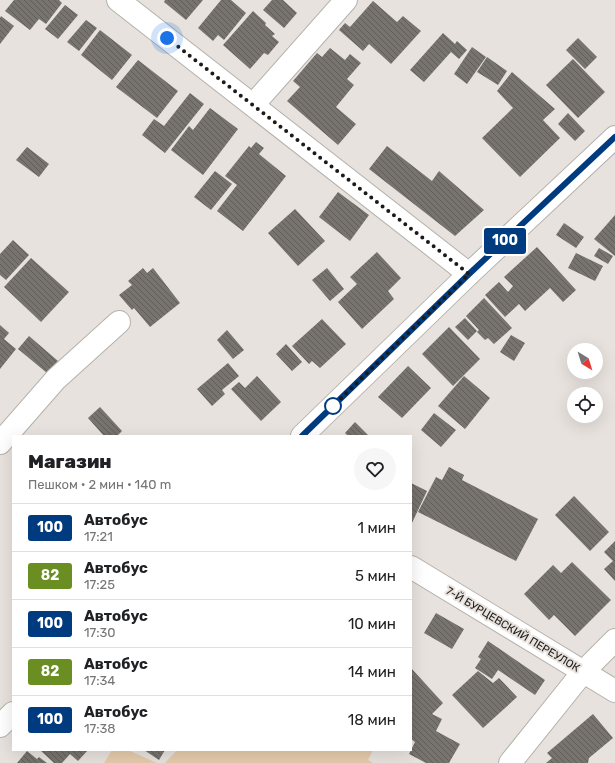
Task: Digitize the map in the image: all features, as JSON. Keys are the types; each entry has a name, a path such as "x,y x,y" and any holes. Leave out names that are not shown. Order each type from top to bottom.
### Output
{"street":[{"path":"118,0 469,274"},
{"path":"253,105 346,0"},
{"path":"303,435 469,274 615,137"},
{"path":"0,443 56,379 119,322"},
{"name":"7-Й БУРЦЕВСКИЙ ПЕРЕУЛОК","path":"412,568 615,691"},
{"path":"510,763 583,672 615,640"},
{"path":"0,726 12,714"}],"shaded area":[{"path":"111,751 130,751 157,763 104,763"},
{"path":"176,751 372,751 368,760 373,763 165,763"}],"building":[{"path":"14,0 59,0 62,3 46,24 39,19 30,30 5,11"},
{"path":"165,0 203,0 186,20 164,2"},
{"path":"221,0 231,0 246,13 224,40 218,35 213,41 198,28"},
{"path":"272,0 283,0 297,13 284,28 263,10"},
{"path":"373,1 397,22 403,16 421,31 391,64 369,44 363,51 339,30 345,23 350,27"},
{"path":"65,5 78,15 58,39 45,29"},
{"path":"253,11 266,23 265,25 275,34 272,36 279,42 268,55 264,53 250,69 223,45"},
{"path":"1,16 14,26 0,44 0,18"},
{"path":"86,20 97,28 79,51 67,42"},
{"path":"100,30 132,55 112,80 81,55"},
{"path":"443,33 455,44 457,41 467,50 459,59 451,52 424,82 410,70"},
{"path":"578,38 597,57 585,69 566,50"},
{"path":"472,47 486,57 467,84 454,74"},
{"path":"330,48 345,60 350,54 361,63 347,79 354,85 336,107 356,124 338,145 287,101 300,87 293,81 317,53 322,57"},
{"path":"487,57 507,71 498,85 477,72"},
{"path":"573,59 605,92 578,118 546,85"},
{"path":"138,60 178,91 157,118 116,87"},
{"path":"512,72 555,109 543,120 560,138 520,177 482,138 513,108 497,91"},
{"path":"190,93 204,104 165,153 142,135 154,119 164,126"},
{"path":"210,108 238,129 203,175 171,150 189,126 193,130"},
{"path":"568,113 585,131 575,141 558,124"},
{"path":"256,142 264,148 259,154 286,176 243,231 217,211 237,185 225,176 249,146 251,148"},
{"path":"387,146 432,181 439,171 484,210 455,236 369,169"},
{"path":"27,147 49,164 39,177 16,160"},
{"path":"215,171 232,184 211,210 194,197"},
{"path":"338,192 369,215 350,241 319,217"},
{"path":"295,209 325,241 298,266 268,233"},
{"path":"615,215 615,256 594,239"},
{"path":"564,223 584,237 576,248 556,235"},
{"path":"13,240 29,255 6,280 0,275 0,254"},
{"path":"537,247 576,290 563,302 550,288 525,311 519,304 505,317 485,295 499,282 508,292 513,286 504,277"},
{"path":"599,248 613,256 608,264 594,256"},
{"path":"377,252 401,278 388,291 394,299 362,329 338,302 357,284 350,277"},
{"path":"576,253 603,266 595,281 568,268"},
{"path":"31,258 69,292 41,322 4,287"},
{"path":"143,268 147,273 153,268 180,303 150,327 134,308 132,310 119,295 132,285 128,281"},
{"path":"327,268 344,289 330,301 312,280"},
{"path":"484,298 512,328 494,344 488,338 485,340 477,332 479,330 466,316"},
{"path":"465,318 477,331 468,340 455,327"},
{"path":"322,319 346,344 320,368 312,361 309,364 292,346"},
{"path":"0,325 9,333 4,339 16,349 0,369"},
{"path":"449,327 480,359 453,386 422,354"},
{"path":"227,330 244,350 233,359 217,340"},
{"path":"511,335 525,343 514,361 500,352"},
{"path":"29,336 58,361 47,373 18,349"},
{"path":"286,344 302,362 292,371 276,354"},
{"path":"228,363 239,376 222,390 225,394 212,406 197,389"},
{"path":"408,366 431,388 402,418 378,397"},
{"path":"257,376 281,402 261,421 231,389 239,382 245,388"},
{"path":"464,376 490,398 465,429 438,406"},
{"path":"100,407 122,431 118,435 103,435 88,418"},
{"path":"434,413 456,430 441,447 421,430"},
{"path":"355,422 368,435 347,435 345,433"},
{"path":"449,467 464,475 462,480 538,519 516,561 418,512 436,477 442,480"},
{"path":"412,484 427,491 412,523"},
{"path":"574,496 609,532 590,551 555,515"},
{"path":"615,541 615,581 604,569 613,561 604,552"},
{"path":"572,562 611,600 575,636 554,615 549,620 524,594 553,565 561,573"},
{"path":"436,613 464,629 452,649 424,633"},
{"path":"488,641 545,680 535,695 498,670 492,679 475,668 481,659 478,657"},
{"path":"412,669 443,703 432,714 442,719 436,731 460,744 449,763 426,763 409,754 412,751 415,742 412,740"},
{"path":"478,671 493,683 499,678 517,697 483,728 452,695"},
{"path":"593,714 613,738 589,758 588,763 546,763 552,758 547,753"},
{"path":"27,751 37,759 39,757 47,763 17,763"},
{"path":"41,751 87,751 78,761 70,754 62,763 54,763"},
{"path":"146,751 164,751 159,760"}],"bus line":[{"name":"100","path":"303,435 469,274 615,137"}],"route":[{"path":"167,38 469,274 333,406"}]}
